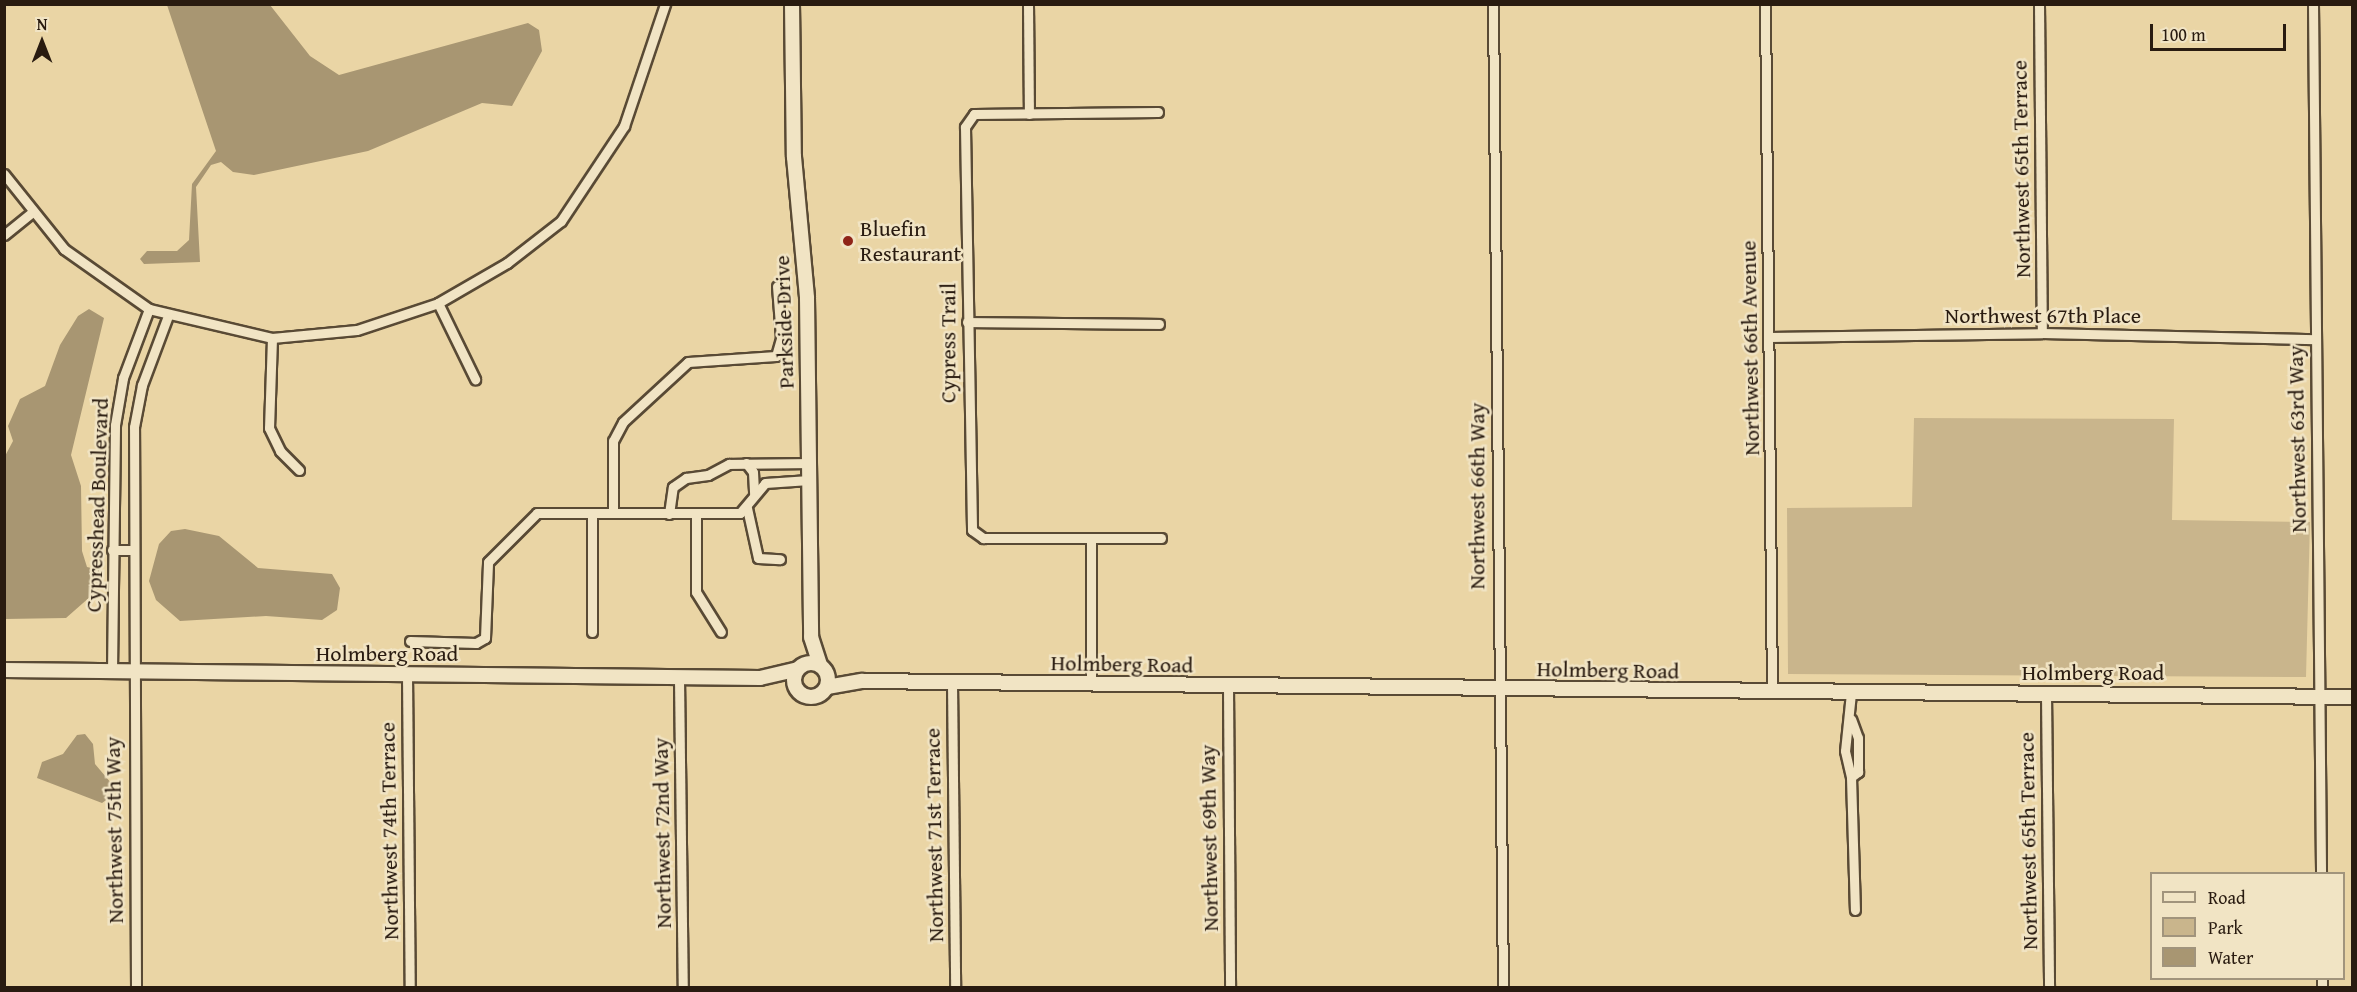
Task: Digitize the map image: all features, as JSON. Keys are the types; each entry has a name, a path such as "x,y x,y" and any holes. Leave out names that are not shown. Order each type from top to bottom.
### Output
{"street":[{"path":"4,174 31,213 64,249 149,309 168,316 272,338 357,330 438,303 536,243 585,192 624,126 665,4"},
{"name":"Parkside Drive","path":"792,4 794,157 807,298 811,637 827,687"},
{"path":"1028,4 1029,114 1158,112"},
{"name":"Northwest 66th Way","path":"1493,4 1498,689 1503,987"},
{"name":"Northwest 66th Avenue","path":"1766,4 1772,692"},
{"name":"Northwest 65th Terrace","path":"2039,4 2042,333"},
{"name":"Northwest 63rd Way","path":"2313,4 2321,872"},
{"name":"Cypress Trail","path":"1029,114 968,119 967,322 972,530 983,538 1090,538"},
{"path":"4,235 31,213"},
{"path":"613,513 613,441 623,422 688,362 776,356 781,338 777,286"},
{"path":"438,303 475,379"},
{"name":"Cypresshead Boulevard","path":"112,672 115,425 123,378 149,309"},
{"name":"Cypresshead Boulevard","path":"132,672 134,427 142,385 168,316"},
{"path":"967,322 1159,324"},
{"name":"Northwest 67th Place","path":"1769,337 2042,333 2316,339"},
{"path":"272,338 269,428 280,452 299,470"},
{"path":"669,514 670,494 679,482 746,463 809,463"},
{"path":"746,463 753,472 754,494"},
{"path":"780,559 758,558 747,508 754,494 774,479 809,480"},
{"path":"410,641 476,643 485,638 488,562 537,513 696,514 747,508"},
{"path":"592,513 592,632"},
{"path":"696,514 696,592 721,632"},
{"path":"1092,685 1090,538 1161,538"},
{"path":"112,550 134,550"},
{"name":"Parkside Drive","path":"798,668 811,637"},
{"name":"Holmberg Road","path":"4,670 769,678 798,668 821,666 862,681"},
{"path":"796,688 798,668"},
{"name":"Northwest 75th Way","path":"132,672 135,987"},
{"name":"Northwest 74th Terrace","path":"407,674 410,987"},
{"name":"Northwest 72nd Way","path":"680,678 682,987"},
{"name":"Holmberg Road","path":"769,678 814,697 827,687 862,681 1227,687 2352,697"},
{"name":"Northwest 71st Terrace","path":"952,683 956,987"},
{"name":"Northwest 69th Way","path":"1227,687 1230,987"},
{"path":"1851,693 1851,719 1845,738 1851,777 1855,910"},
{"name":"Northwest 65th Terrace","path":"2046,694 2049,987"}],"green space":[{"path":"1914,418 2174,419 2172,520 2310,522 2306,677 1788,674 1787,508 1912,507"}],"water":[{"path":"167,5 270,5 310,56 339,75 528,23 539,30 542,51 512,106 482,103 368,151 254,175 233,172 221,162 211,165 196,187 200,262 144,264 140,259 147,251 177,251 189,240 192,184 216,151"},
{"path":"89,309 104,318 71,455 81,486 82,551 87,567 99,570 99,589 66,618 5,619 4,458 13,441 8,426 20,399 45,386 60,345 78,316"},
{"path":"185,529 219,536 258,568 332,574 340,588 337,610 322,620 266,616 180,621 156,600 149,581 159,544 171,531"},
{"path":"85,734 93,744 95,764 111,783 109,798 102,803 37,778 42,762 63,754 77,735"}],"place":[{"name":"Bluefin Restaurant","path":"848,241"}]}
